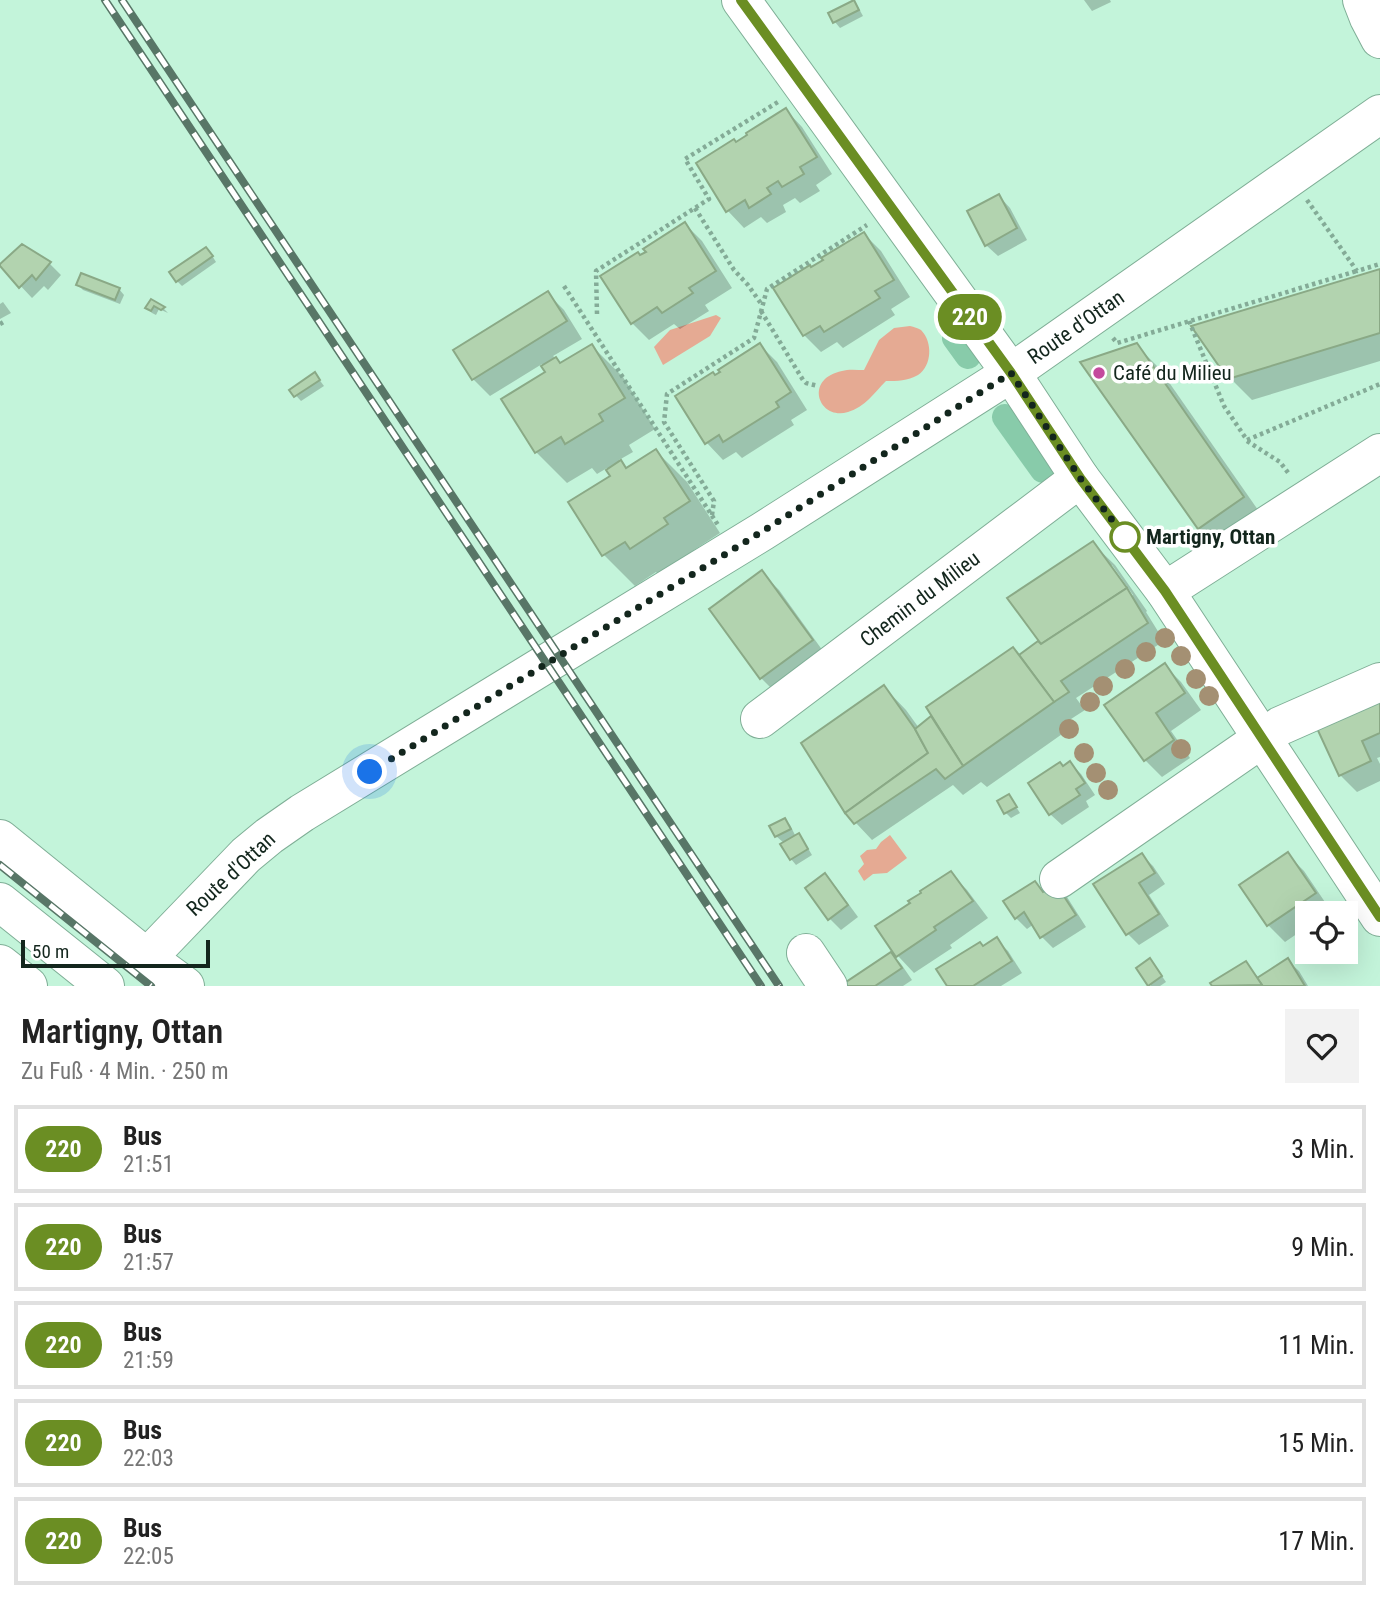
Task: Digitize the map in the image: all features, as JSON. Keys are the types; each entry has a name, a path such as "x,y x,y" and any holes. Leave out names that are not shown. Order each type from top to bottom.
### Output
{"street":[{"path":"741,0 1011,373 1080,478 1165,591 1380,917"},
{"path":"1362,0 1380,39"},
{"path":"782,88 871,223"},
{"name":"Route d'Ottan","path":"147,958 246,855 302,813 733,549 1011,373 1380,114"},
{"path":"1165,591 1380,453"},
{"name":"Chemin du Milieu","path":"760,719 1080,478"},
{"path":"1059,879 1280,726 1380,682"},
{"path":"0,839 185,986"},
{"path":"0,902 105,986"},
{"path":"806,953 828,986"},
{"path":"0,964 28,986"}],"path":[{"path":"597,314 596,271 709,199 685,159 785,97 782,88"},
{"path":"1289,178 1357,271"},
{"path":"695,208 734,270 748,285 803,380 818,386"},
{"path":"712,515 714,500 664,422 667,394 754,338 767,289 871,223"},
{"path":"1110,334 1117,343 1380,264"},
{"path":"564,286 733,549"},
{"path":"1189,321 1224,406 1247,440 1280,462 1306,500"},
{"path":"1247,440 1380,384"}],"shaded area":[{"path":"716,315 721,318 710,336 663,365 654,347 670,330"},
{"path":"910,326 921,330 928,341 928,360 923,371 906,380 886,381 854,410 838,413 829,411 823,405 819,390 822,382 830,375 842,371 864,370 879,340 894,328"},
{"path":"890,835 907,858 887,873 873,874 864,881 858,871 864,864 860,856 867,850 876,849"}],"building":[{"path":"854,0 859,10 833,23 828,13"},
{"path":"786,108 817,157 800,167 804,174 782,187 778,181 767,188 771,194 749,208 745,200 726,212 696,163 734,139 736,142"},
{"path":"999,194 1017,228 985,246 967,211"},
{"path":"685,222 716,271 689,288 693,293 662,313 657,307 631,324 600,276 638,252 640,255 646,252 643,249"},
{"path":"864,232 894,280 875,291 880,298 824,332 820,326 803,336 773,288 823,260 821,258"},
{"path":"22,244 51,262 36,280 32,275 19,288 0,264"},
{"path":"206,247 213,256 176,282 169,272"},
{"path":"1380,269 1380,333 1228,379 1191,326"},
{"path":"81,273 120,288 115,300 76,285"},
{"path":"548,291 567,321 472,380 453,350"},
{"path":"151,299 165,307 161,310 154,306 151,311 145,308"},
{"path":"760,343 791,392 776,402 779,407 723,442 719,435 705,444 675,396 713,372 715,375 720,372 718,370"},
{"path":"1137,343 1244,497 1198,529 1080,362"},
{"path":"592,344 625,398 599,414 603,421 565,444 561,437 535,453 501,399 545,372 541,366 556,357 560,363"},
{"path":"315,372 320,380 294,397 289,390"},
{"path":"656,449 690,501 664,518 668,524 630,549 625,542 602,556 568,502 610,476 606,470 621,460 626,468"},
{"path":"1093,541 1127,588 1041,644 1007,598"},
{"path":"762,570 813,640 760,679 709,609"},
{"path":"1127,588 1148,623 1061,681 1069,692 1054,702 1019,655 1038,641 1041,644"},
{"path":"1013,647 1054,702 963,766 926,707"},
{"path":"1165,663 1185,693 1156,713 1174,740 1144,761 1104,705"},
{"path":"884,685 915,729 928,753 845,813 801,743"},
{"path":"1380,694 1380,733 1362,741 1371,761 1339,776 1315,724"},
{"path":"931,716 963,766 945,779 936,769 854,824 845,813 928,753 915,729"},
{"path":"1070,761 1085,783 1076,789 1080,795 1049,815 1028,783 1060,762 1063,766"},
{"path":"1009,794 1017,807 1004,814 997,801"},
{"path":"785,818 791,829 775,837 769,826"},
{"path":"799,833 808,849 790,860 780,844"},
{"path":"1288,852 1316,893 1304,901 1295,901 1295,907 1267,926 1239,885"},
{"path":"1142,853 1155,873 1139,883 1159,914 1126,935 1093,884"},
{"path":"951,871 973,901 896,957 875,926"},
{"path":"825,873 848,905 828,920 805,888"},
{"path":"1035,881 1043,892 1056,884 1076,915 1040,938 1024,912 1015,919 1003,901"},
{"path":"997,937 1012,961 973,986 947,986 936,969 980,942 983,946"},
{"path":"891,952 902,968 875,986 840,986"},
{"path":"1150,958 1162,976 1148,986 1136,968"},
{"path":"1288,958 1305,986 1260,986 1262,985 1257,978"},
{"path":"1246,961 1262,985 1212,986 1210,983"}],"waterway":[{"path":"955,338 968,356"},
{"path":"1005,417 1043,470"}],"railway":[{"path":"105,0 761,986"},
{"path":"122,0 779,986"},
{"path":"0,865 151,986"}],"bus line":[{"name":"220","path":"741,0 1011,373 1080,478 1165,591 1380,917"}],"place":[{"name":"Café du Milieu","path":"1099,373"},
{"name":"Martigny, Ottan","path":"1125,537"}],"route":[{"path":"370,772 763,531 1011,373 1080,478 1125,537"}]}
